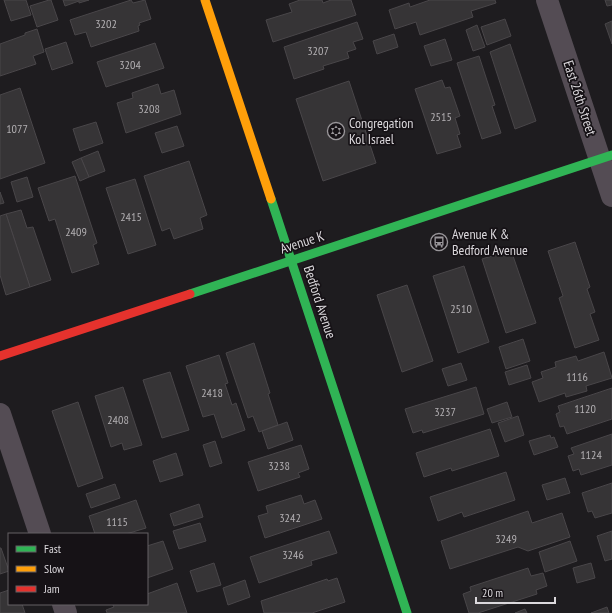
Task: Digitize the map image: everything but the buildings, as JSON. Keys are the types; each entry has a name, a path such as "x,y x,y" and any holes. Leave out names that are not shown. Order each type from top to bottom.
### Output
{"main road":[{"name":"Bedford Avenue","path":"205,0 407,613"},
{"name":"Avenue K","path":"0,356 606,157"}],"street":[{"name":"East 26th Street","path":"547,0 606,157 612,196"},
{"path":"0,414 40,533"}],"traffic: fast":[{"path":"190,294 612,155"},
{"path":"271,199 407,613"}],"traffic: slow":[{"path":"205,0 271,199"}],"traffic: jam":[{"path":"0,356 190,294"}],"place":[{"name":"Congregation Kol Israel","path":"336,131"},
{"name":"Avenue K & Bedford Avenue","path":"439,242"}]}
